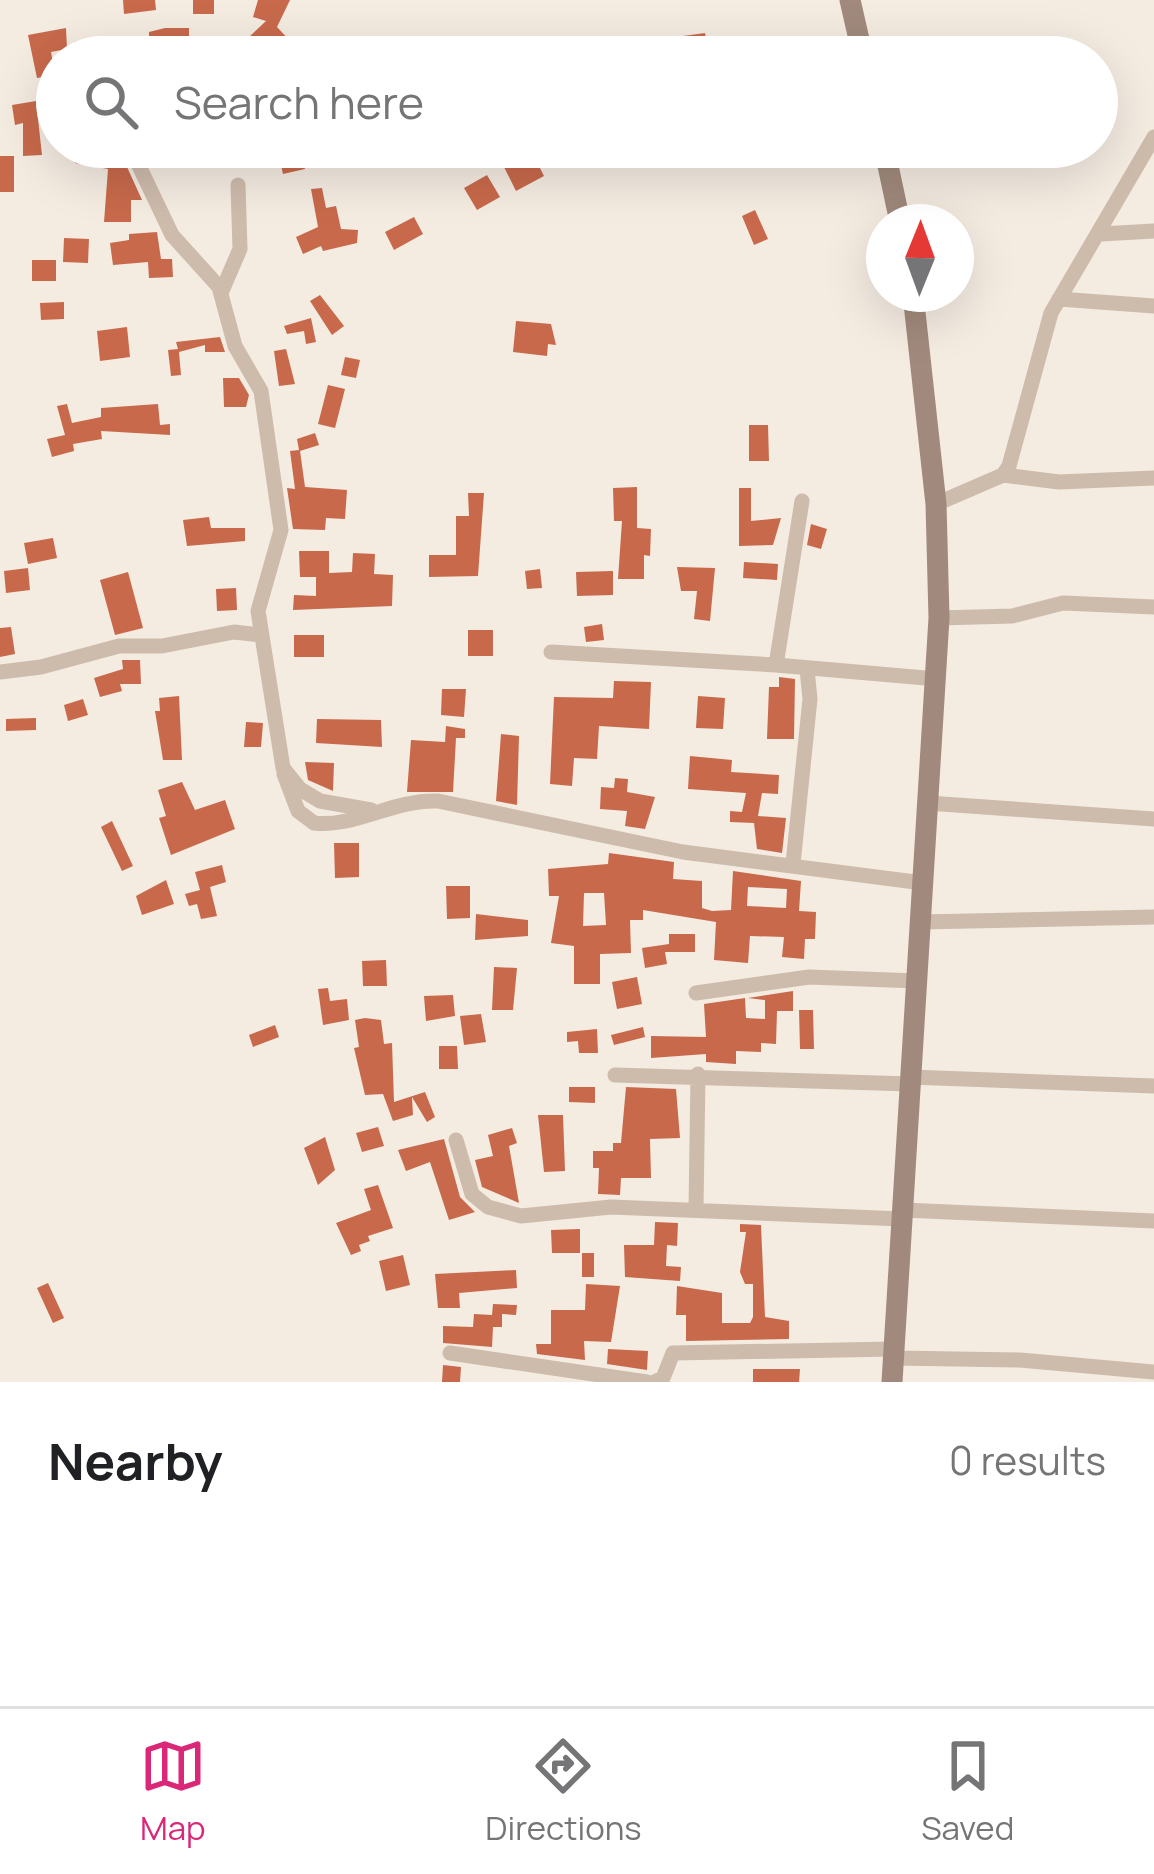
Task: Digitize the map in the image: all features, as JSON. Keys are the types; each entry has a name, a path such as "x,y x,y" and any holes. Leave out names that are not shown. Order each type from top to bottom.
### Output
{"street":[{"path":"850,0 858,36"},
{"path":"1003,475 1059,299 1154,137"},
{"path":"140,168 172,235 214,279 235,346 261,391 281,542 264,583 260,628 283,768 300,790 320,801 371,810 439,801 683,852 923,884"},
{"path":"889,168 897,204"},
{"path":"220,293 240,249 238,185"},
{"path":"1101,234 1154,231"},
{"path":"1059,299 1154,306"},
{"path":"892,1382 939,618 936,505 915,312"},
{"path":"936,505 1003,475 1059,482 1154,478"},
{"path":"776,665 802,501"},
{"path":"939,618 1012,616 1063,603 1154,607"},
{"path":"0,672 41,667 100,649 162,646 260,628"},
{"path":"551,652 937,679"},
{"path":"793,864 810,699 807,669"},
{"path":"928,802 1154,819"},
{"path":"921,922 1154,917"},
{"path":"696,993 808,977 917,981"},
{"path":"696,1209 698,1074"},
{"path":"616,1075 1154,1087"},
{"path":"456,1140 472,1194 488,1208 521,1216 611,1207 1154,1221"},
{"path":"450,1353 657,1381 673,1353 894,1354 1154,1372"}],"building":[{"path":"123,0 155,0 156,10 124,14"},
{"path":"193,0 214,0 214,14 193,14"},
{"path":"258,0 290,0 277,27 285,36 250,36 266,21 253,17"},
{"path":"66,28 66,36 36,36 36,73 28,35"},
{"path":"189,28 189,36 149,36 149,32"},
{"path":"36,101 36,155 23,156 23,123 15,125 12,105"},
{"path":"0,156 14,156 14,192 0,192"},
{"path":"102,168 128,168 142,200 131,200 131,222 104,222 108,169"},
{"path":"504,168 540,168 544,176 516,191"},
{"path":"487,175 500,197 477,210 464,188"},
{"path":"322,188 326,208 336,206 341,229 358,230 357,243 323,251 321,246 303,254 296,237 318,227 311,189"},
{"path":"755,210 768,239 754,245 742,216"},
{"path":"414,217 423,234 394,250 385,232"},
{"path":"157,232 161,259 172,259 173,277 149,278 148,262 113,265 110,243 129,240 129,234"},
{"path":"64,238 89,239 88,263 63,262"},
{"path":"32,260 56,260 56,281 32,281"},
{"path":"320,295 344,326 332,335 310,301"},
{"path":"64,302 64,319 41,320 40,303"},
{"path":"311,318 316,342 306,344 304,331 287,334 284,326"},
{"path":"516,321 551,324 556,345 548,344 547,356 513,352"},
{"path":"127,327 130,357 100,361 97,331"},
{"path":"220,337 225,352 205,352 205,345 179,352 181,375 171,376 168,350 178,349 176,342"},
{"path":"286,349 295,384 279,386 274,351"},
{"path":"345,357 360,360 356,378 341,375"},
{"path":"223,378 239,378 249,395 246,407 224,407"},
{"path":"328,385 345,389 335,428 318,424"},
{"path":"67,404 72,423 101,417 101,408 158,404 160,425 170,424 170,435 101,431 102,439 73,444 74,451 52,457 47,439 65,435 57,406"},
{"path":"749,425 768,425 769,461 749,461"},
{"path":"315,433 319,445 300,451 305,487 347,490 345,519 326,518 325,530 293,529 287,488 295,489 290,451 299,450 297,439"},
{"path":"637,487 637,528 651,529 650,556 644,555 644,579 618,579 622,521 614,521 613,488"},
{"path":"739,488 751,488 751,521 781,518 773,545 739,546"},
{"path":"468,493 484,493 478,576 429,577 429,555 456,555 456,516 469,516"},
{"path":"209,517 211,528 245,528 245,541 187,546 183,520"},
{"path":"811,524 827,529 821,549 807,545"},
{"path":"53,538 57,558 28,564 24,543"},
{"path":"299,551 329,551 329,573 352,572 353,553 375,554 374,574 393,575 392,606 293,610 294,595 316,596 316,577 300,577"},
{"path":"744,562 778,564 777,580 743,578"},
{"path":"677,567 715,568 710,621 694,619 697,591 681,591"},
{"path":"28,568 30,590 6,593 4,571"},
{"path":"540,569 542,588 527,589 525,571"},
{"path":"613,571 613,595 577,596 576,572"},
{"path":"128,572 143,628 115,635 100,580"},
{"path":"236,588 237,610 217,611 216,589"},
{"path":"602,624 604,640 586,642 584,627"},
{"path":"11,627 15,654 0,657 0,628"},
{"path":"468,630 493,630 493,656 468,656"},
{"path":"294,635 324,635 324,657 294,657"},
{"path":"122,660 140,660 141,684 120,684 122,691 100,697 94,678 123,669"},
{"path":"779,677 795,679 794,739 767,739 769,687 779,687"},
{"path":"614,681 651,682 649,729 599,726 597,759 574,758 572,786 550,784 554,697 613,698"},
{"path":"442,689 466,689 464,717 441,715"},
{"path":"179,696 182,760 163,760 155,711 160,711 159,698"},
{"path":"698,696 725,698 723,729 696,728"},
{"path":"83,699 88,715 68,721 64,705"},
{"path":"36,718 36,730 6,731 6,719"},
{"path":"317,719 381,720 382,747 316,743"},
{"path":"246,722 263,723 261,747 244,747"},
{"path":"446,726 465,729 465,738 456,738 453,792 407,792 411,740 445,742"},
{"path":"501,734 519,736 517,805 496,801"},
{"path":"690,756 732,760 731,772 779,775 778,794 762,793 758,816 786,818 782,853 757,849 754,823 730,822 730,811 742,812 746,793 688,789"},
{"path":"305,762 334,763 333,791 308,780"},
{"path":"615,778 628,779 627,792 655,797 645,829 625,826 627,811 600,809 601,787 614,788"},
{"path":"182,782 195,810 225,800 235,829 171,855 159,818 166,816 158,790"},
{"path":"112,821 133,866 122,871 101,827"},
{"path":"334,843 359,843 359,877 335,878"},
{"path":"609,853 674,862 673,879 702,881 702,908 712,911 731,910 733,871 801,881 799,911 816,912 815,939 805,939 804,959 782,957 784,937 750,936 748,963 714,960 716,922 643,910 643,920 630,920 631,953 600,954 600,984 574,984 574,946 551,943 559,896 549,896 548,869 608,864","holes":["748,887 787,889 786,908 747,906","584,893 604,893 606,925 583,926"]},
{"path":"222,865 226,882 210,887 217,916 201,919 197,904 189,906 185,894 200,890 195,872"},
{"path":"166,880 174,904 142,915 136,896"},
{"path":"446,886 470,886 470,918 447,919"},
{"path":"476,914 528,920 528,936 475,940"},
{"path":"669,934 695,934 695,952 665,952 667,964 645,968 642,948 669,944"},
{"path":"386,960 387,986 363,986 362,961"},
{"path":"494,967 517,968 513,1010 492,1010"},
{"path":"637,977 642,1004 617,1009 612,982"},
{"path":"328,988 330,1001 347,999 349,1020 323,1025 318,989"},
{"path":"793,991 793,1011 777,1011 776,1044 761,1043 761,1052 736,1051 736,1064 706,1062 706,1054 651,1058 651,1036 706,1037 704,1004 745,998 746,1018 765,1019 765,1000 748,998"},
{"path":"453,995 455,1016 426,1021 424,996"},
{"path":"799,1010 813,1010 814,1049 800,1049"},
{"path":"481,1014 486,1042 464,1045 460,1016"},
{"path":"355,1020 381,1020 384,1044 392,1043 394,1102 425,1092 435,1117 427,1122 412,1097 413,1115 393,1121 383,1094 365,1095 354,1048 359,1047"},
{"path":"275,1025 279,1037 253,1047 249,1035"},
{"path":"643,1027 645,1037 614,1045 611,1035"},
{"path":"597,1029 598,1053 579,1053 578,1041 567,1042 567,1032"},
{"path":"439,1046 457,1046 458,1069 439,1069"},
{"path":"569,1087 595,1087 595,1103 569,1102"},
{"path":"626,1087 676,1089 680,1138 650,1139 651,1178 621,1178 620,1195 598,1194 599,1168 593,1168 593,1151 613,1151 613,1143 621,1143"},
{"path":"538,1115 563,1115 565,1171 544,1172"},
{"path":"378,1127 384,1146 362,1152 356,1133"},
{"path":"512,1128 517,1143 509,1146 519,1203 482,1187 475,1160 493,1156 488,1135"},
{"path":"325,1137 335,1170 318,1185 304,1148"},
{"path":"444,1139 460,1197 475,1212 449,1220 430,1162 406,1171 398,1150"},
{"path":"378,1185 393,1228 368,1236 370,1241 351,1255 336,1223 371,1210 364,1189"},
{"path":"655,1222 678,1223 677,1246 667,1245 666,1266 681,1267 680,1281 625,1277 624,1245 654,1245"},
{"path":"740,1224 761,1225 765,1317 789,1321 789,1339 686,1341 686,1315 676,1315 677,1286 722,1293 722,1323 750,1323 753,1317 753,1284 745,1284 740,1272 746,1232 740,1232"},
{"path":"580,1229 580,1253 552,1253 551,1230"},
{"path":"582,1253 594,1253 594,1277 582,1277"},
{"path":"403,1255 410,1285 386,1291 379,1261"},
{"path":"516,1270 517,1288 459,1293 460,1308 438,1308 435,1274"},
{"path":"48,1283 64,1318 53,1323 37,1288"},
{"path":"586,1284 620,1286 611,1342 584,1341 585,1360 537,1354 536,1344 551,1344 551,1310 585,1310"},
{"path":"493,1304 517,1305 516,1315 502,1314 502,1327 493,1327 492,1347 443,1343 443,1326 473,1327 474,1314 492,1315"},
{"path":"608,1349 648,1351 647,1370 607,1364"},
{"path":"443,1365 461,1367 460,1382 442,1382"},
{"path":"753,1369 800,1369 799,1382 753,1382"}]}
